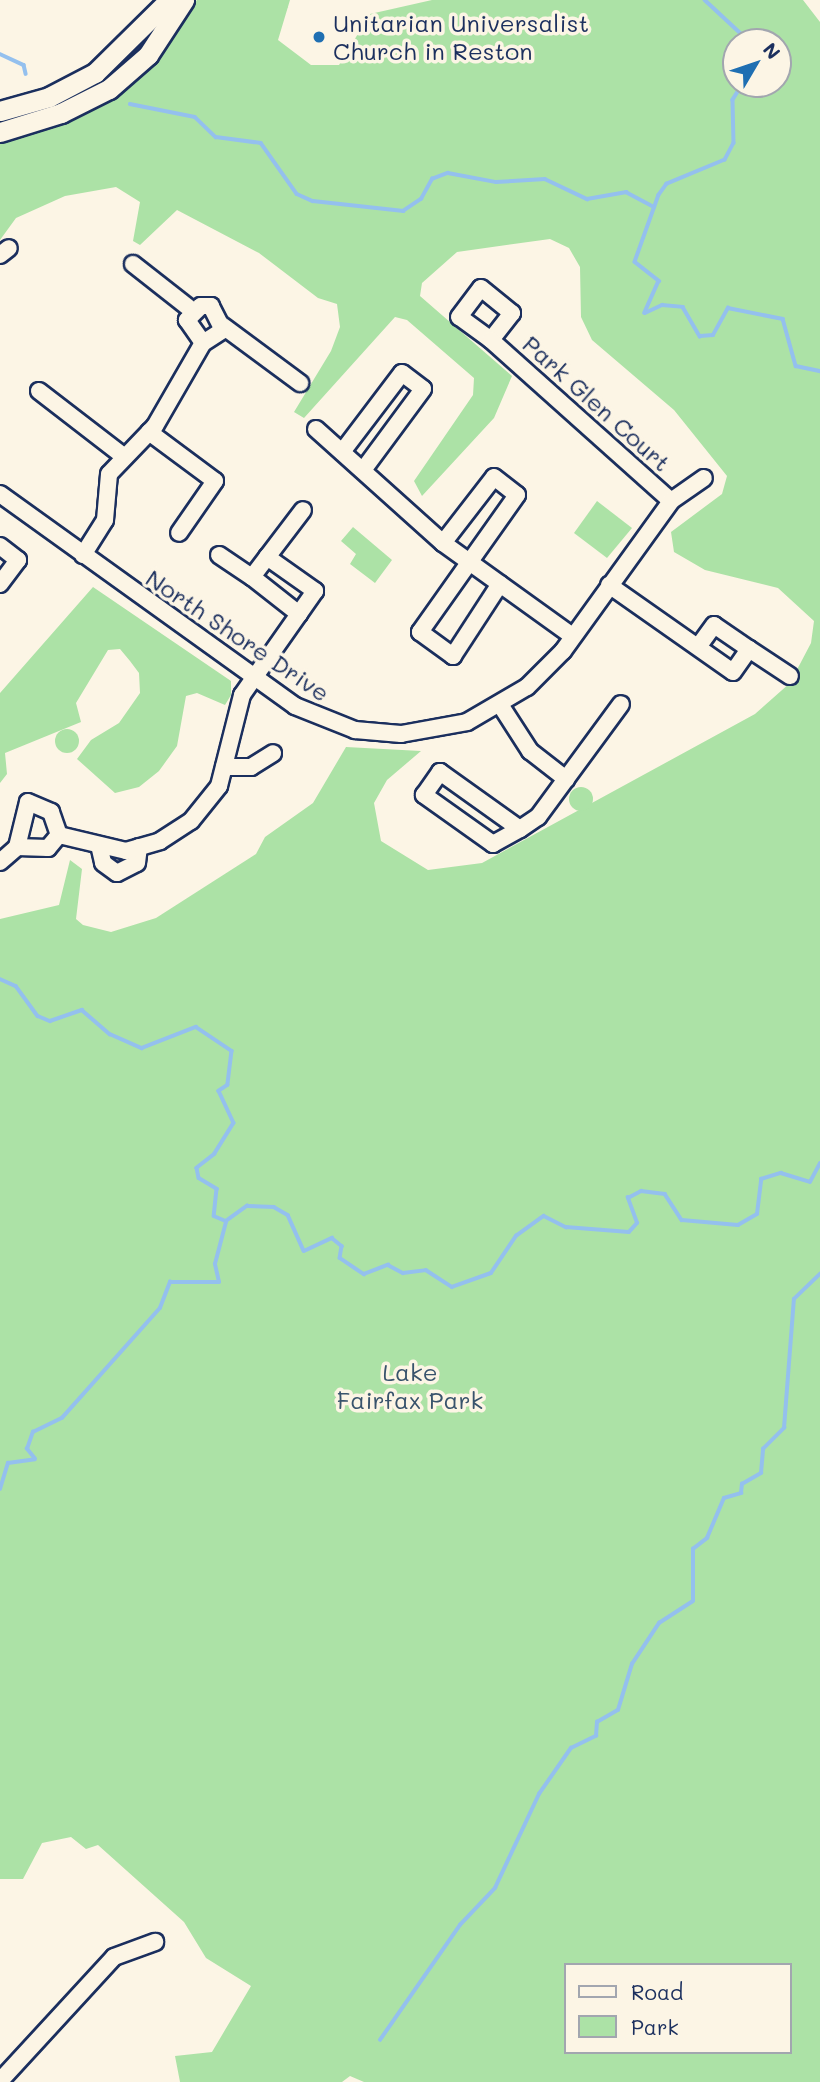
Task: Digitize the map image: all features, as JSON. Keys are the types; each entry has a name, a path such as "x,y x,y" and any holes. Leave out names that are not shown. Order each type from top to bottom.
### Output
{"main road":[{"path":"0,111 49,97 95,73 169,0"},
{"path":"0,132 61,113 109,89 148,55 184,0"}],"street":[{"path":"133,264 193,311"},
{"path":"193,311 211,306 223,326 300,383"},
{"path":"193,311 188,329 203,343"},
{"path":"82,555 106,520 109,474 121,455 149,432 203,343 223,326"},
{"name":"Park Glen Court","path":"491,341 671,500"},
{"path":"342,452 402,373 423,389 363,470"},
{"path":"39,391 121,455"},
{"path":"316,429 443,543 571,635"},
{"path":"149,432 215,481 179,533"},
{"path":"443,543 494,477 517,495 420,632 453,656 500,584"},
{"name":"North Shore Drive","path":"0,494 255,679 314,716 378,733 446,729 501,706 546,670 671,500 704,478"},
{"path":"252,577 303,510"},
{"path":"0,546 18,560 0,584"},
{"path":"219,555 299,614"},
{"path":"59,835 99,845 139,847 191,821 219,786 236,711 315,591 267,557"},
{"path":"610,585 733,672 749,649"},
{"path":"699,646 714,625 790,676"},
{"path":"520,829 440,772 424,795 493,844 520,829 538,817 621,704"},
{"path":"501,706 530,751 566,779"},
{"path":"224,767 251,766 273,753"},
{"path":"0,862 17,847 28,802 51,812 59,835"},
{"path":"17,847 48,848 59,835"},
{"path":"99,845 103,863 117,873 137,863 139,847"},
{"path":"0,2081 114,1957 155,1942"}],"green space":[{"name":"Lake Fairfax Park","path":"197,0 290,0 278,40 311,65 339,65 370,14 432,0 803,0 820,22 820,2082 364,2082 350,2076 342,2082 180,2082 175,2056 212,2052 251,1986 206,1958 184,1922 98,1845 86,1849 71,1837 42,1843 23,1879 0,1879 0,919 59,905 70,860 82,869 76,919 83,925 111,932 156,918 256,854 265,837 313,803 346,747 421,751 387,780 374,803 381,841 428,870 482,863 755,714 790,683 811,643 814,621 778,588 705,570 674,552 671,532 722,494 727,476 674,410 592,340 581,317 580,267 569,248 550,239 457,252 422,283 420,296 512,376 494,418 422,496 414,481 473,395 474,378 407,320 395,317 304,418 294,412 331,351 340,327 337,304 318,298 259,253 177,210 140,245 133,241 140,202 116,187 65,196 16,218 0,240 0,139 96,105 136,78"},
{"path":"597,501 632,528 607,558 574,533"},
{"path":"353,527 392,560 375,583 350,564 356,554 341,541"},
{"path":"93,587 231,681 231,695 225,705 197,693 186,696 177,746 159,771 139,787 115,793 77,759 91,740 119,723 140,693 139,673 120,649 108,650 76,703 81,722 5,753 7,774 0,783 0,693"},
{"path":"67,729 78,736 79,741 72,752 67,753 56,746 55,741 62,730"},
{"path":"581,787 592,794 593,799 586,810 581,811 570,804 569,799 576,788"}],"waterway":[{"path":"705,0 735,28"},
{"path":"0,54 24,65 26,74"},
{"path":"734,98 734,143 725,160 667,184 659,195 635,262 659,281 645,313 662,305 683,307 700,336 713,335 728,308 783,319 796,366 820,371"},
{"path":"130,104 195,117 216,137 261,143 297,194 313,201 403,211 421,199 432,179 448,173 496,182 545,179 587,199 626,192 654,207"},
{"path":"0,979 16,986 38,1016 50,1021 82,1010 110,1034 142,1048 196,1027 232,1051 228,1085 219,1091 234,1123 215,1154 197,1168 199,1178 217,1189 214,1216 226,1221 247,1206 274,1207 288,1215 304,1251 332,1238 342,1246 340,1258 364,1274 388,1265 403,1273 426,1270 452,1287 491,1273 516,1236 544,1216 566,1227 629,1232 637,1223 628,1198 641,1191 665,1194 682,1220 738,1225 757,1214 761,1179 781,1173 810,1182 820,1163"},
{"path":"0,1489 8,1463 35,1459 27,1449 33,1432 62,1418 160,1308 170,1282 219,1282 215,1264 226,1222"},
{"path":"380,2040 460,1925 495,1888 539,1794 571,1748 596,1736 597,1722 618,1710 632,1664 659,1623 693,1601 693,1549 707,1538 724,1498 741,1493 742,1484 761,1473 763,1449 784,1428 794,1299 820,1274"}],"place":[{"name":"Unitarian Universalist Church in Reston","path":"319,37"}]}
